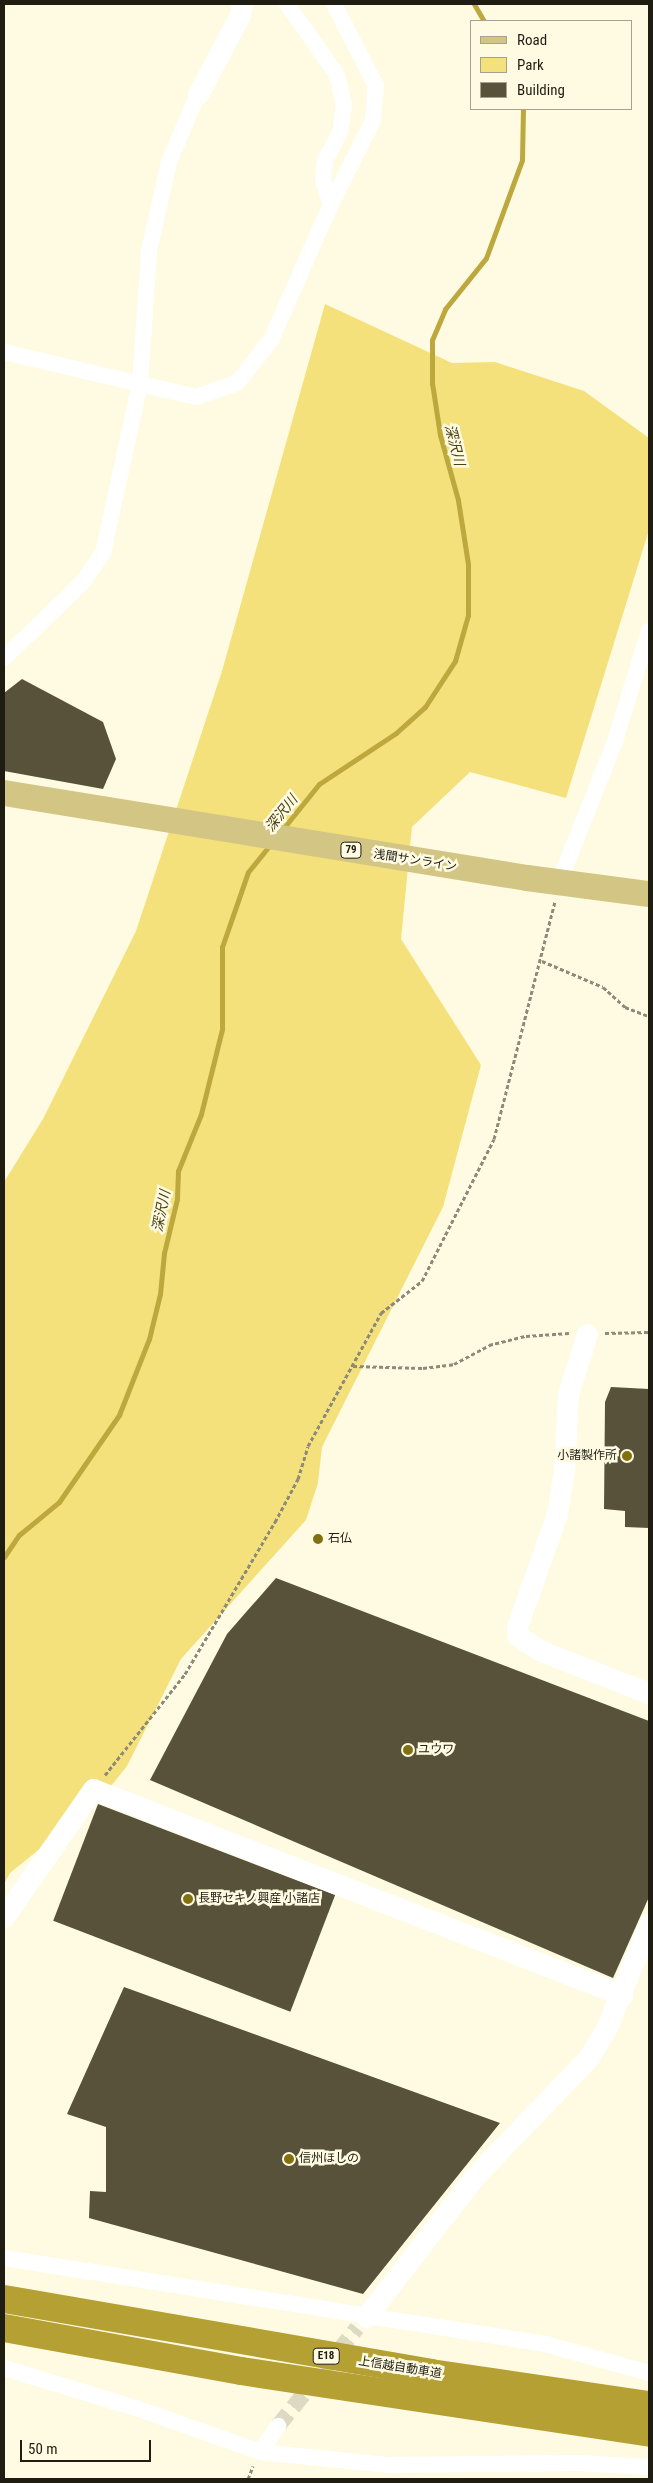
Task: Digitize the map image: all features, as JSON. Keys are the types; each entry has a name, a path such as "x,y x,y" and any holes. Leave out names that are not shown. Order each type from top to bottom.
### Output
{"highway":[{"name":"上信越自動車道","path":"4,2299 430,2373 649,2405"},
{"name":"E18","path":"4,2328 241,2371 649,2433"}],"main road":[{"name":"浅間サンライン","path":"4,793 527,878 649,894"}],"street":[{"path":"4,658 82,583 103,553 140,384 150,251 169,162 198,94 240,15 242,4"},
{"path":"287,4 337,75 344,105 340,132 325,160 323,180 331,204"},
{"path":"4,352 196,398 237,383 271,340 331,204 373,120 376,86 334,4"},
{"path":"559,882 615,741 649,631"},
{"path":"587,1334 571,1374 568,1394 564,1470 557,1514 517,1627 518,1636 541,1651 649,1693"},
{"path":"4,1917 93,1789 622,1995"},
{"path":"362,2322 475,2176 589,2057 622,1995 649,1924"},
{"path":"4,2258 362,2322 545,2344 649,2373"},
{"path":"4,2368 136,2408 260,2452 389,2465 598,2463 649,2467"},
{"path":"260,2452 278,2426"}],"path":[{"path":"93,1789 185,1674 275,1522 298,1479 308,1446 381,1313 422,1281 494,1139 542,962 559,882"},
{"path":"542,962 603,987 624,1006 649,1016"},
{"path":"353,1366 422,1368 454,1364 489,1345 526,1336 649,1332"}],"green space":[{"path":"325,304 452,363 495,362 584,391 649,438 649,530 566,798 470,772 412,827 401,939 481,1065 443,1207 322,1447 318,1483 306,1520 181,1659 127,1766 100,1800 10,1873 4,1884 4,1182 43,1119 136,931 222,671"}],"building":[{"path":"22,679 103,722 116,759 103,789 4,771 4,693"},
{"name":"小諸製作所","path":"611,1387 649,1389 649,1528 625,1527 625,1511 604,1509 605,1402"},
{"name":"ユウワ","path":"276,1578 649,1721 649,1897 613,1978 150,1780 227,1634"},
{"name":"長野セキノ興産 小諸店","path":"98,1804 335,1895 290,2012 53,1921"},
{"name":"信州ほしの","path":"124,1987 500,2123 363,2294 89,2218 90,2191 106,2192 106,2127 67,2114"}],"waterway":[{"name":"深沢川","path":"474,4 483,20"},
{"name":"深沢川","path":"282,830 319,784 396,733 425,707 455,661 468,615 468,564 458,500 440,435 432,383 432,340 445,309 486,258 522,160 523,110"},
{"name":"深沢川","path":"4,1557 19,1535 59,1502 119,1415 149,1339 160,1294 164,1253 177,1199 178,1171 201,1114 222,1029 222,947 248,872 271,844"}],"tunnel":[{"path":"278,2426 357,2328"}],"place":[{"name":"小諸製作所","path":"627,1456"},
{"name":"石仏","path":"318,1539"},
{"name":"ユウワ","path":"408,1750"},
{"name":"長野セキノ興産 小諸店","path":"188,1899"},
{"name":"信州ほしの","path":"289,2159"}]}
